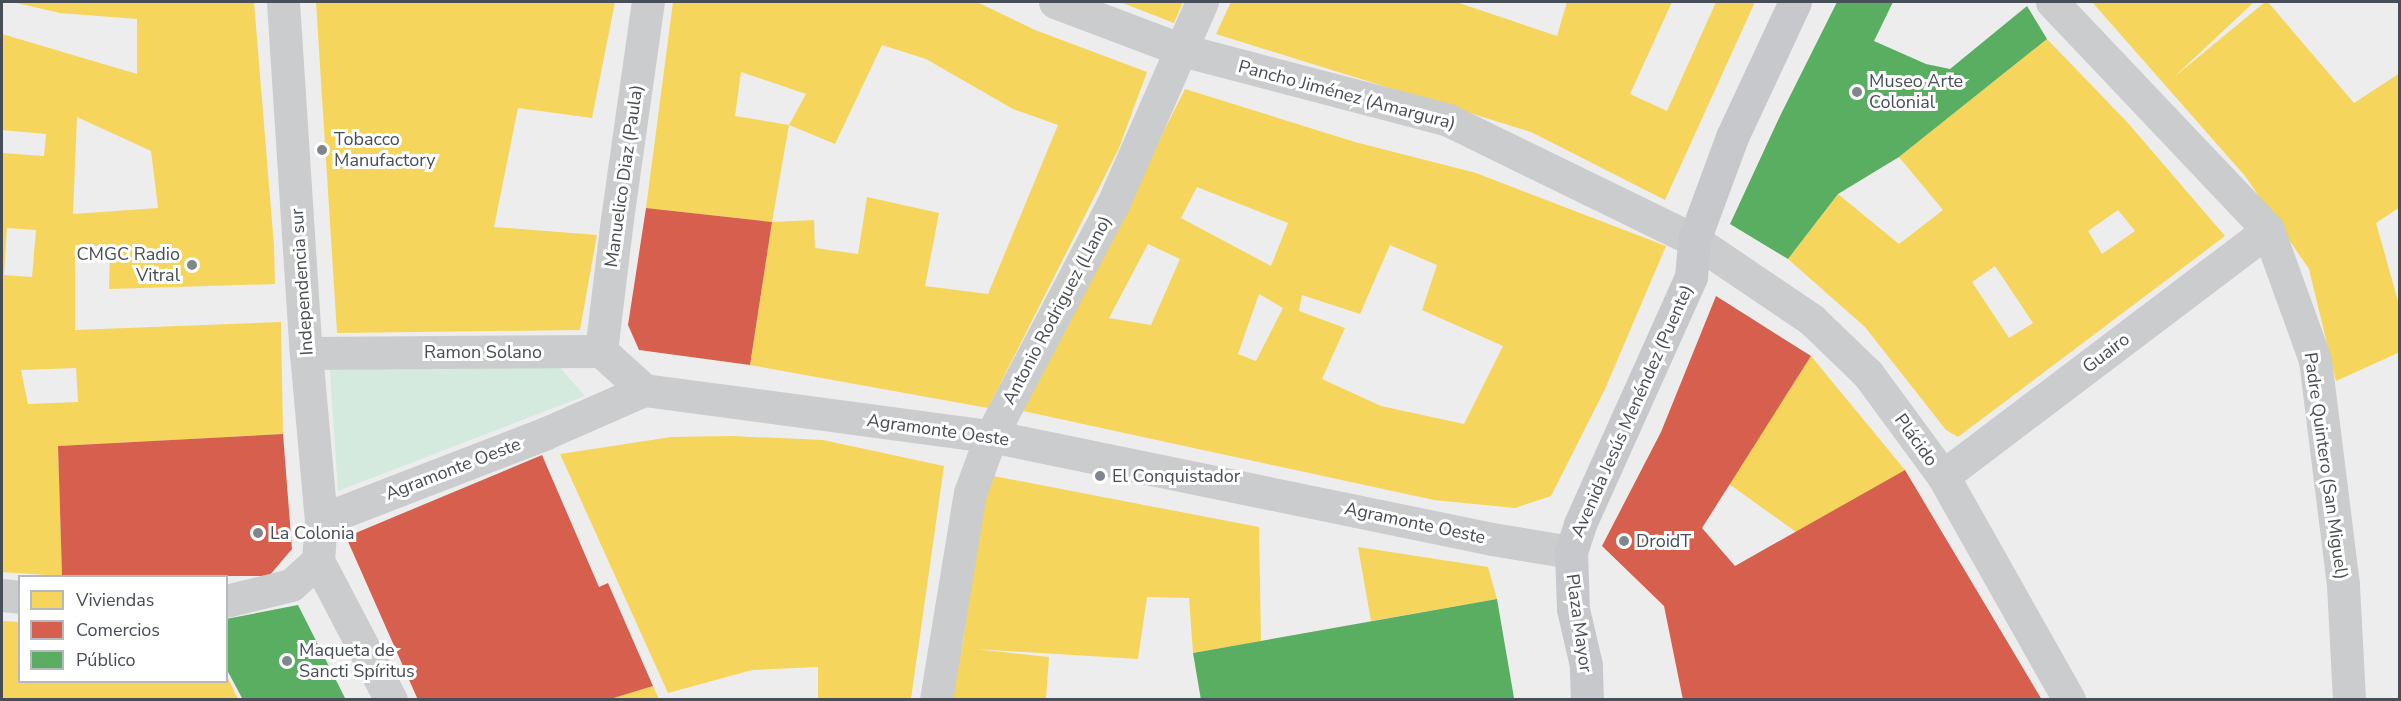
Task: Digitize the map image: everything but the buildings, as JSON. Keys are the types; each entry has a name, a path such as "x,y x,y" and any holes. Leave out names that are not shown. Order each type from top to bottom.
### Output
{"main road":[{"name":"Avenida Jesús Menéndez (Puente)","path":"1571,552 1580,524 1691,277 1694,240 1732,137 1795,2"},
{"name":"Plaza Mayor","path":"1571,552 1573,609 1586,665 1589,698"}],"street":[{"name":"Independencia sur","path":"283,2 306,352 321,520 318,561"},
{"name":"Manuelico Diaz (Paula)","path":"601,351 648,2"},
{"name":"Pancho Jiménez (Amargura)","path":"1055,2 1182,50 1448,120 1694,240"},
{"name":"Antonio Rodriguez (Llano)","path":"936,699 970,493 991,436 1112,206 1202,2"},
{"name":"Padre Quintero (San Miguel)","path":"2052,2 2268,230 2315,360 2343,585 2349,699"},
{"name":"Guairo","path":"1943,476 2268,230"},
{"name":"Plácido","path":"1694,240 1812,320 1868,374 1943,476 2069,699"},
{"name":"Ramon Solano","path":"306,352 601,351"},
{"path":"601,351 644,390"},
{"name":"Agramonte Oeste","path":"321,520 546,433 644,390 991,436 1468,534 1571,552"},
{"path":"228,601 291,585 318,561 391,699"},
{"path":"2,595 18,597"}],"green space":[{"path":"329,357 555,362 585,396 338,491"}],"place":[{"name":"Museo Arte Colonial","path":"1857,92"},
{"name":"Tobacco Manufactory","path":"322,150"},
{"name":"CMGC Radio Vitral","path":"192,265"},
{"name":"El Conquistador","path":"1100,476"},
{"name":"La Colonia","path":"258,533"},
{"name":"DroidT","path":"1624,541"},
{"name":"Maqueta de Sancti Spíritus","path":"287,661"}]}
